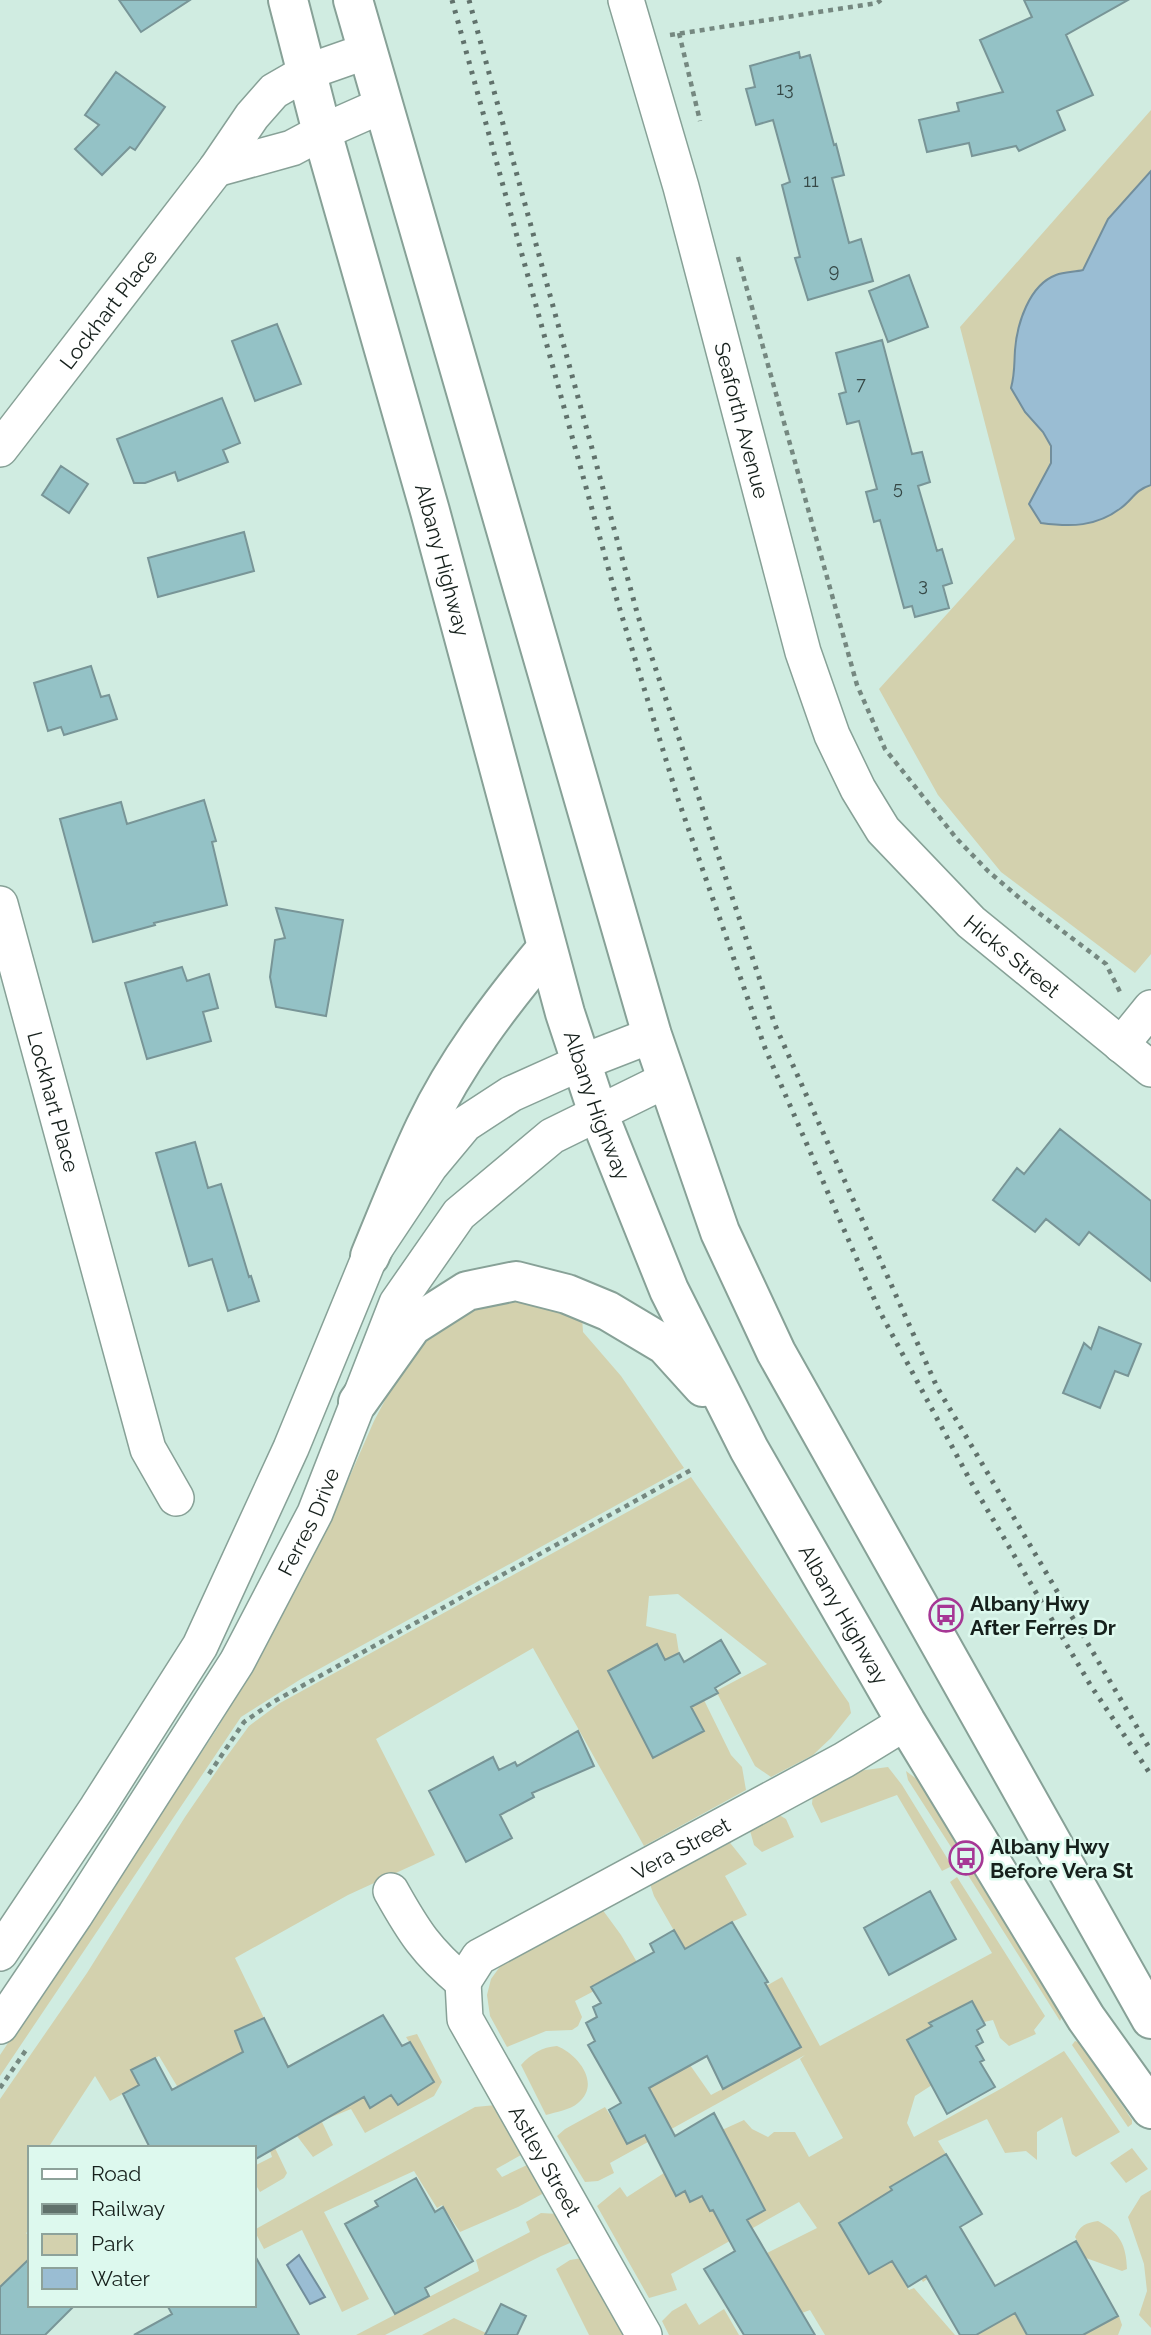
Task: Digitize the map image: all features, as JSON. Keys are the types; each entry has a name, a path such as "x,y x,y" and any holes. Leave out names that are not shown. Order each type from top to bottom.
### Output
{"highway":[{"name":"Albany Highway","path":"288,0 321,132 430,511 546,949 598,1113 669,1290 735,1422 906,1721 1086,2018 1151,2109"},
{"path":"353,0 652,1035 720,1233 776,1352 1151,2019"},
{"path":"370,1256 425,1126 458,1067 508,995 546,949"},
{"path":"358,1402 412,1326 467,1291 516,1282 566,1294 608,1311 665,1345 735,1422"}],"street":[{"name":"Seaforth Avenue","path":"626,0 681,187 803,652 832,735 858,789 883,830"},
{"name":"Lockhart Place","path":"0,449 216,169 252,116 274,91 307,72 367,51"},
{"path":"216,169 292,148 383,105"},
{"name":"Hicks Street","path":"883,830 971,922 1151,1069"},
{"name":"Lockhart Place","path":"0,904 148,1449 176,1498"},
{"path":"1121,1045 1136,1000"},
{"path":"0,1953 97,1808 200,1646 291,1448 370,1256 430,1166 465,1124 511,1094 652,1035"},
{"name":"Ferres Drive","path":"0,2026 75,1915 237,1662 315,1513 397,1303 459,1214 552,1136 666,1080"},
{"name":"Vera Street","path":"463,1982 479,1957 833,1766 906,1721"},
{"path":"391,1891 417,1937 439,1962 463,1982"},
{"name":"Astley Street","path":"463,1982 465,2019 644,2335"}],"path":[{"path":"638,39 877,3 880,0"},
{"path":"679,33 703,133"},
{"path":"734,244 857,685 885,749 957,839 988,871 1106,964 1136,1000"},
{"path":"206,1777 244,1723 272,1702 691,1470"},
{"path":"0,2088 30,2045"}],"green space":[{"path":"1151,110 1151,954 1135,973 1001,872 938,795 879,689 1015,539 960,327"},
{"path":"528,1298 582,1317 583,1332 621,1376 684,1468 301,1679 241,1717 0,2076 0,2055 217,1729 276,1627 328,1526 374,1421 401,1370 422,1342 471,1304"},
{"path":"691,1477 849,1703 851,1713 813,1755 771,1777 755,1766 716,1691 767,1664 678,1594 649,1596 646,1626 676,1634 679,1653 665,1660 656,1644 608,1671 653,1758 704,1731 691,1707 704,1700 731,1755 742,1767 746,1790 644,1846 533,1648 376,1739 435,1855 348,1895 235,1958 264,2018 236,2031 244,2054 189,2106 159,2056 132,2070 139,2085 110,2101 95,2076 49,2146 28,2146 28,2278 19,2269 0,2287 0,2099 87,1973 222,1763 249,1726 280,1703"},
{"path":"888,1767 952,1866 942,1871 897,1795 821,1823 812,1804 813,1793 858,1771"},
{"path":"906,1771 918,1780 964,1857 960,1861 908,1780"},
{"path":"774,1812 786,1819 794,1837 762,1852 754,1845 749,1827"},
{"path":"727,1839 747,1864 725,1876 747,1915 732,1922 688,1955 654,1896 649,1881"},
{"path":"972,1869 1063,2015 1060,2021 966,1872"},
{"path":"957,1877 1045,2016 1034,2030 1036,2034 1009,2046 1000,2038 993,2020 984,2022 971,2001 930,2023 932,2026 908,2040 932,2085 915,2096 907,2123 914,2137 1064,2051 1120,2132 1076,2157 1072,2154 1062,2117 1037,2132 1037,2160 1026,2151 1005,2153 987,2119 938,2141 946,2154 890,2187 892,2190 877,2199 936,2273 923,2282 913,2266 900,2275 909,2290 914,2288 955,2335 825,2335 810,2310 802,2313 767,2253 817,2228 799,2202 671,2274 677,2290 649,2298 597,2206 620,2187 627,2197 664,2173 676,2196 685,2191 702,2196 724,2231 765,2211 722,2130 744,2120 752,2129 768,2137 774,2132 795,2132 809,2157 843,2138 800,2059 805,2055 610,2163 614,2173 598,2181 585,2182 557,2136 605,2107 628,2144 667,2123 649,2088 690,2065 711,2095 801,2047 770,1991 740,2007 738,2002 782,1977 820,2046 992,1953 950,1882"},
{"path":"602,1909 641,1969 623,1969 592,1986 594,1991 575,2001 582,2017 578,2026 572,2030 546,2031 507,2047 490,2016 487,1995 491,1979 504,1961"},
{"path":"417,2034 442,2082 434,2096 365,2133 351,2109 329,2118 294,2063 312,2054 361,2093 370,2107 391,2095 398,2105 434,2082 406,2037"},
{"path":"1075,2041 1081,2043 1132,2120 1128,2127 1072,2045"},
{"path":"557,2046 579,2062 587,2078 588,2087 585,2095 575,2105 546,2115 521,2065 537,2052"},
{"path":"496,2105 521,2155 496,2169 502,2177 527,2165 544,2193 460,2232 442,2205 437,2208 414,2171 324,2212 369,2299 342,2312 302,2230 264,2249 256,2229 475,2107"},
{"path":"322,2122 333,2145 313,2157 297,2136"},
{"path":"275,2148 287,2173 284,2178 260,2192 256,2185 256,2165 272,2157 270,2151"},
{"path":"1132,2148 1148,2169 1126,2183 1110,2163"},
{"path":"1151,2190 1151,2328 1139,2315 1147,2291 1144,2264 1128,2217 1141,2196"},
{"path":"541,2213 558,2214 573,2239 570,2243 385,2335 356,2335 479,2271 476,2260 530,2232 526,2222"},
{"path":"1098,2221 1117,2235 1123,2246 1127,2269 1122,2271 1086,2258 1075,2237 1084,2225"},
{"path":"582,2258 625,2335 589,2335 556,2269 570,2260"},
{"path":"999,2284 1027,2335 976,2335 981,2332 981,2294"},
{"path":"686,2303 699,2325 724,2309 739,2335 669,2335 662,2321"},
{"path":"1119,2316 1122,2325 1118,2335 1083,2335"},
{"path":"454,2318 486,2333 485,2335 422,2335"}],"water":[{"path":"1151,171 1151,485 1141,489 1121,508 1102,519 1073,525 1041,523 1029,504 1051,463 1051,446 1043,432 1025,412 1011,388 1016,340 1022,317 1038,287 1047,280 1059,274 1083,270 1108,219"},
{"path":"299,2255 325,2297 310,2304 287,2265"}],"building":[{"path":"119,0 190,0 141,32"},
{"path":"1024,0 1128,0 1066,35 1093,95 1057,111 1065,130 1019,151 1016,146 972,156 969,143 927,152 919,120 959,111 957,103 1003,92 980,40 1032,17"},
{"path":"799,52 800,58 810,55 834,145 836,144 844,175 832,178 849,243 861,239 873,281 808,300 795,258 800,257 782,185 790,182 773,120 756,125 746,89 755,87 750,66"},
{"path":"116,72 165,107 135,150 130,147 102,175 75,149 99,125 85,115"},
{"path":"909,275 928,327 888,342 869,291"},
{"path":"277,324 301,384 255,401 232,341"},
{"path":"882,340 912,454 922,452 930,482 918,486 937,551 942,549 952,583 943,586 949,608 915,617 912,606 904,608 880,520 874,522 866,492 877,489 859,421 847,424 839,394 846,392 836,353"},
{"path":"222,398 240,443 223,450 228,462 178,481 175,472 145,483 134,483 117,439"},
{"path":"61,466 88,484 69,513 42,495"},
{"path":"244,532 254,571 158,597 148,558"},
{"path":"91,666 101,697 109,695 117,719 64,735 61,727 48,731 34,683"},
{"path":"204,800 216,841 212,842 227,905 93,942 60,819 121,802 127,824"},
{"path":"276,908 343,920 326,1016 276,1007 270,977 275,940 285,938"},
{"path":"182,967 187,981 209,974 218,1008 203,1012 211,1041 147,1059 125,983"},
{"path":"1060,1129 1151,1201 1151,1281 1089,1232 1079,1245 1046,1219 1035,1232 993,1200 1017,1168 1024,1174"},
{"path":"195,1142 208,1188 221,1184 259,1301 228,1311 212,1259 189,1266 156,1153"},
{"path":"1099,1327 1141,1344 1128,1376 1115,1371 1100,1408 1063,1393 1084,1343 1091,1349"},
{"path":"721,1640 740,1673 715,1688 718,1693 691,1707 704,1731 653,1758 608,1671 657,1644 665,1660 679,1653 684,1662"},
{"path":"578,1731 594,1766 532,1793 534,1797 500,1815 512,1838 466,1862 429,1791 493,1757 499,1770 515,1762 517,1766"},
{"path":"930,1891 956,1939 889,1975 864,1928"},
{"path":"732,1922 768,1982 765,1983 801,2047 723,2089 707,2056 649,2088 675,2136 714,2113 765,2210 747,2220 815,2335 744,2335 704,2269 735,2251 713,2210 710,2211 702,2196 690,2202 685,2191 676,2196 645,2135 627,2144 609,2110 621,2103 588,2045 595,2041 586,2023 597,2017 593,2007 601,2003 591,1987 654,1952 650,1944 674,1930 685,1949"},
{"path":"972,2001 985,2025 977,2030 983,2042 976,2046 984,2060 980,2062 995,2087 947,2114 907,2040 932,2026 929,2023"},
{"path":"383,2015 402,2046 410,2042 434,2082 398,2105 391,2095 370,2108 364,2097 256,2159 256,2146 149,2146 123,2094 139,2085 131,2070 155,2058 172,2090 243,2052 235,2031 264,2018 288,2067"},
{"path":"946,2154 982,2214 960,2227 995,2286 1076,2241 1118,2316 1083,2335 1027,2335 1015,2313 976,2335 960,2335 926,2276 908,2287 892,2261 869,2274 839,2223 892,2190 890,2187"},
{"path":"416,2178 435,2212 443,2207 473,2261 425,2288 429,2296 395,2314 345,2224 378,2206 375,2201"},
{"path":"256,2258 299,2335 134,2335 172,2314 168,2307 256,2307"},
{"path":"28,2260 28,2307 73,2307 45,2335 0,2335 0,2287"},
{"path":"501,2304 526,2316 517,2335 485,2335"}],"railway":[{"path":"452,0 617,600 678,799 765,1048 879,1310 971,1482 1091,1686 1151,1775"},
{"path":"469,0 638,616 775,1025 937,1387 1151,1751"}],"place":[{"name":"Albany Hwy After Ferres Dr","path":"946,1615"},
{"name":"Albany Hwy Before Vera St","path":"966,1858"}]}
